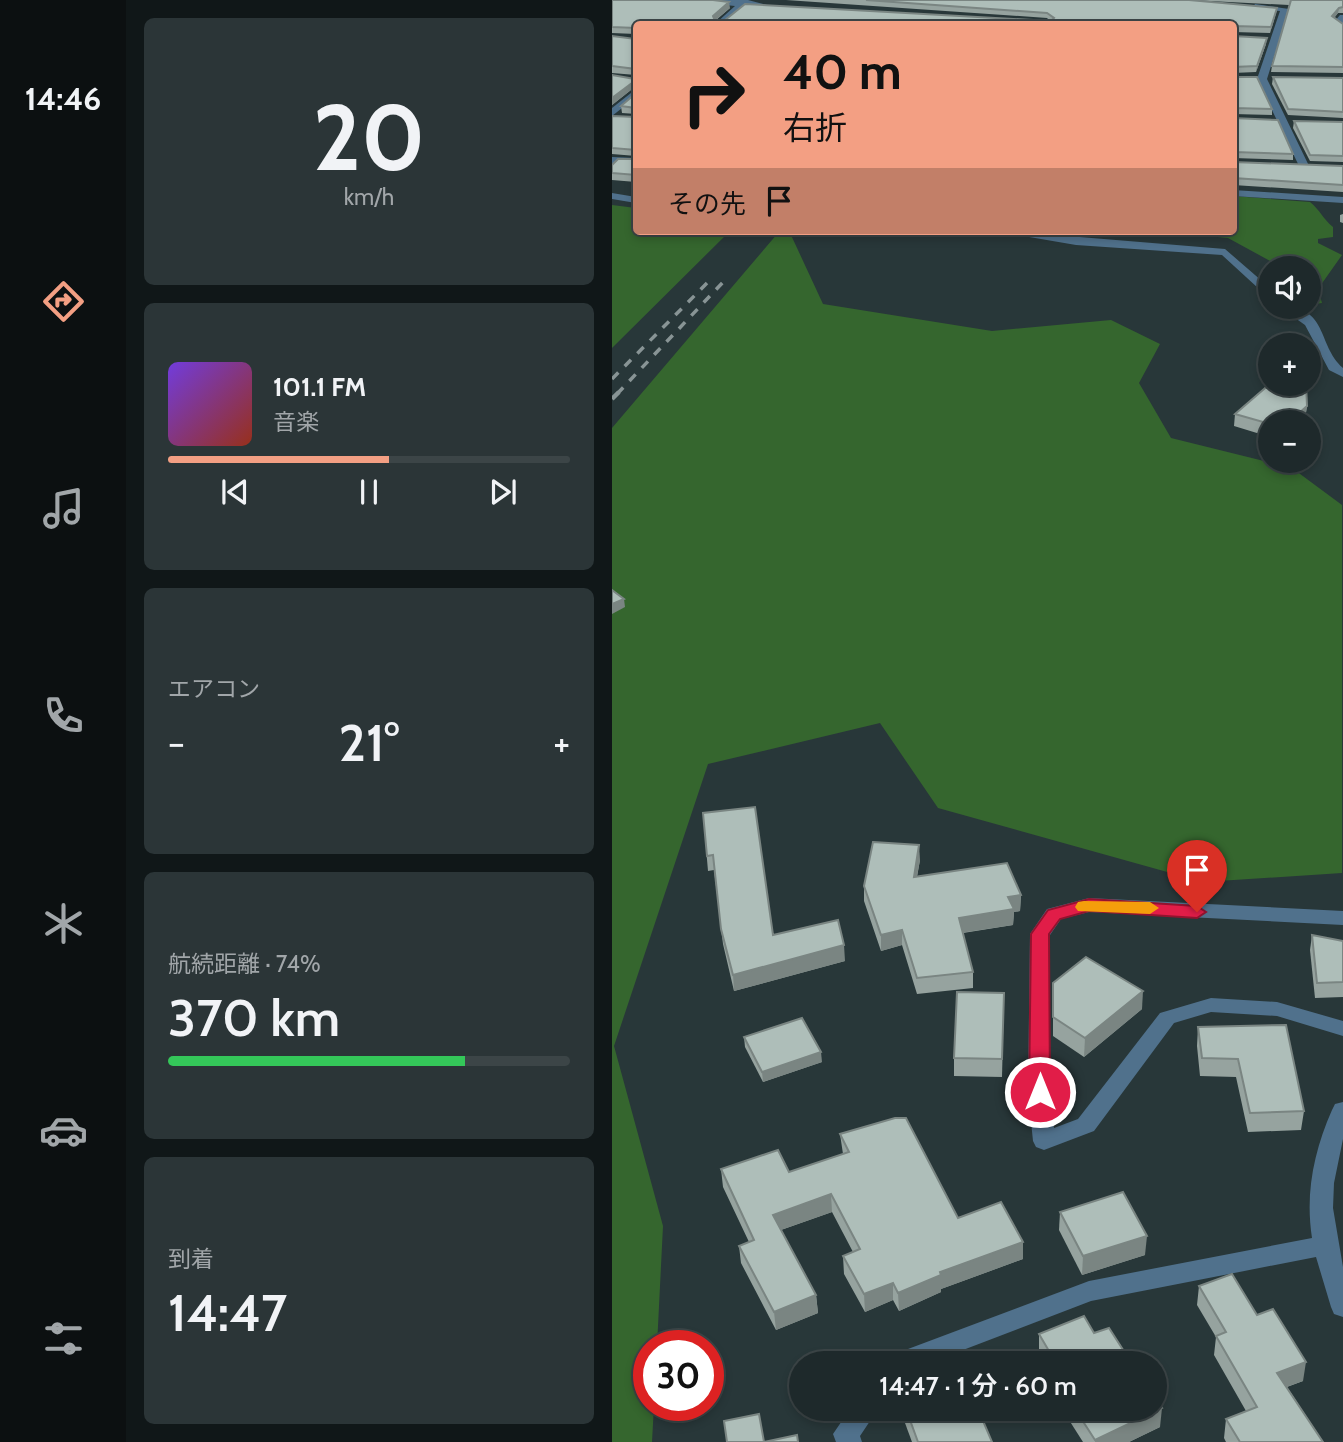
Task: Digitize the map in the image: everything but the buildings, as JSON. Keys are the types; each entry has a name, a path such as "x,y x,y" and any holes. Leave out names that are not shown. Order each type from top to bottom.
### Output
{"street":[{"path":"680,0 746,2 784,8"},
{"path":"723,21 746,2"},
{"path":"1247,6 1285,9 1262,79 1300,167 1318,168"},
{"path":"1342,17 1338,22 1342,27"},
{"path":"1260,38 1273,39"},
{"path":"612,116 633,95"},
{"path":"612,116 624,118"},
{"path":"1271,122 1295,123"},
{"path":"612,160 633,162"},
{"path":"1237,193 1342,200"},
{"path":"612,196 633,200"},
{"path":"1035,235 1076,242 1224,252 1258,284"},
{"path":"1308,319 1317,331 1333,367 1342,373"},
{"path":"1342,918 1089,905 1054,914 1040,934 1040,1092 1044,1142 1086,1125 1167,1018 1211,1005 1277,1009 1342,1029"},
{"path":"1342,1110 1319,1181 1325,1245 1331,1276 1342,1307"},
{"path":"933,1351 1089,1292 1325,1245"},
{"path":"849,1442 846,1434 856,1421"}],"green space":[{"path":"1237,196 1310,202 1333,227 1333,237 1318,239 1318,243 1342,255 1321,285 1321,256 1261,256 1228,238 1197,235 1237,235"},
{"path":"612,205 633,208 633,235 726,235 612,348"},
{"path":"776,235 791,235 823,304 992,331 1111,320 1160,344 1139,383 1171,438 1258,460 1258,473 1299,473 1342,505 1342,873 1203,882 938,808 880,723 708,764 614,1046 663,1226 658,1330 633,1330 633,1421 653,1421 652,1442 612,1442 612,428"}],"railway":[{"path":"612,379 712,278"},
{"path":"617,394 726,279"},
{"path":"612,399 617,394"}],"slow traffic":[{"path":"1084,907 1150,908"}],"route":[{"path":"1040,1092 1040,934 1054,914 1089,905 1197,912"}]}
